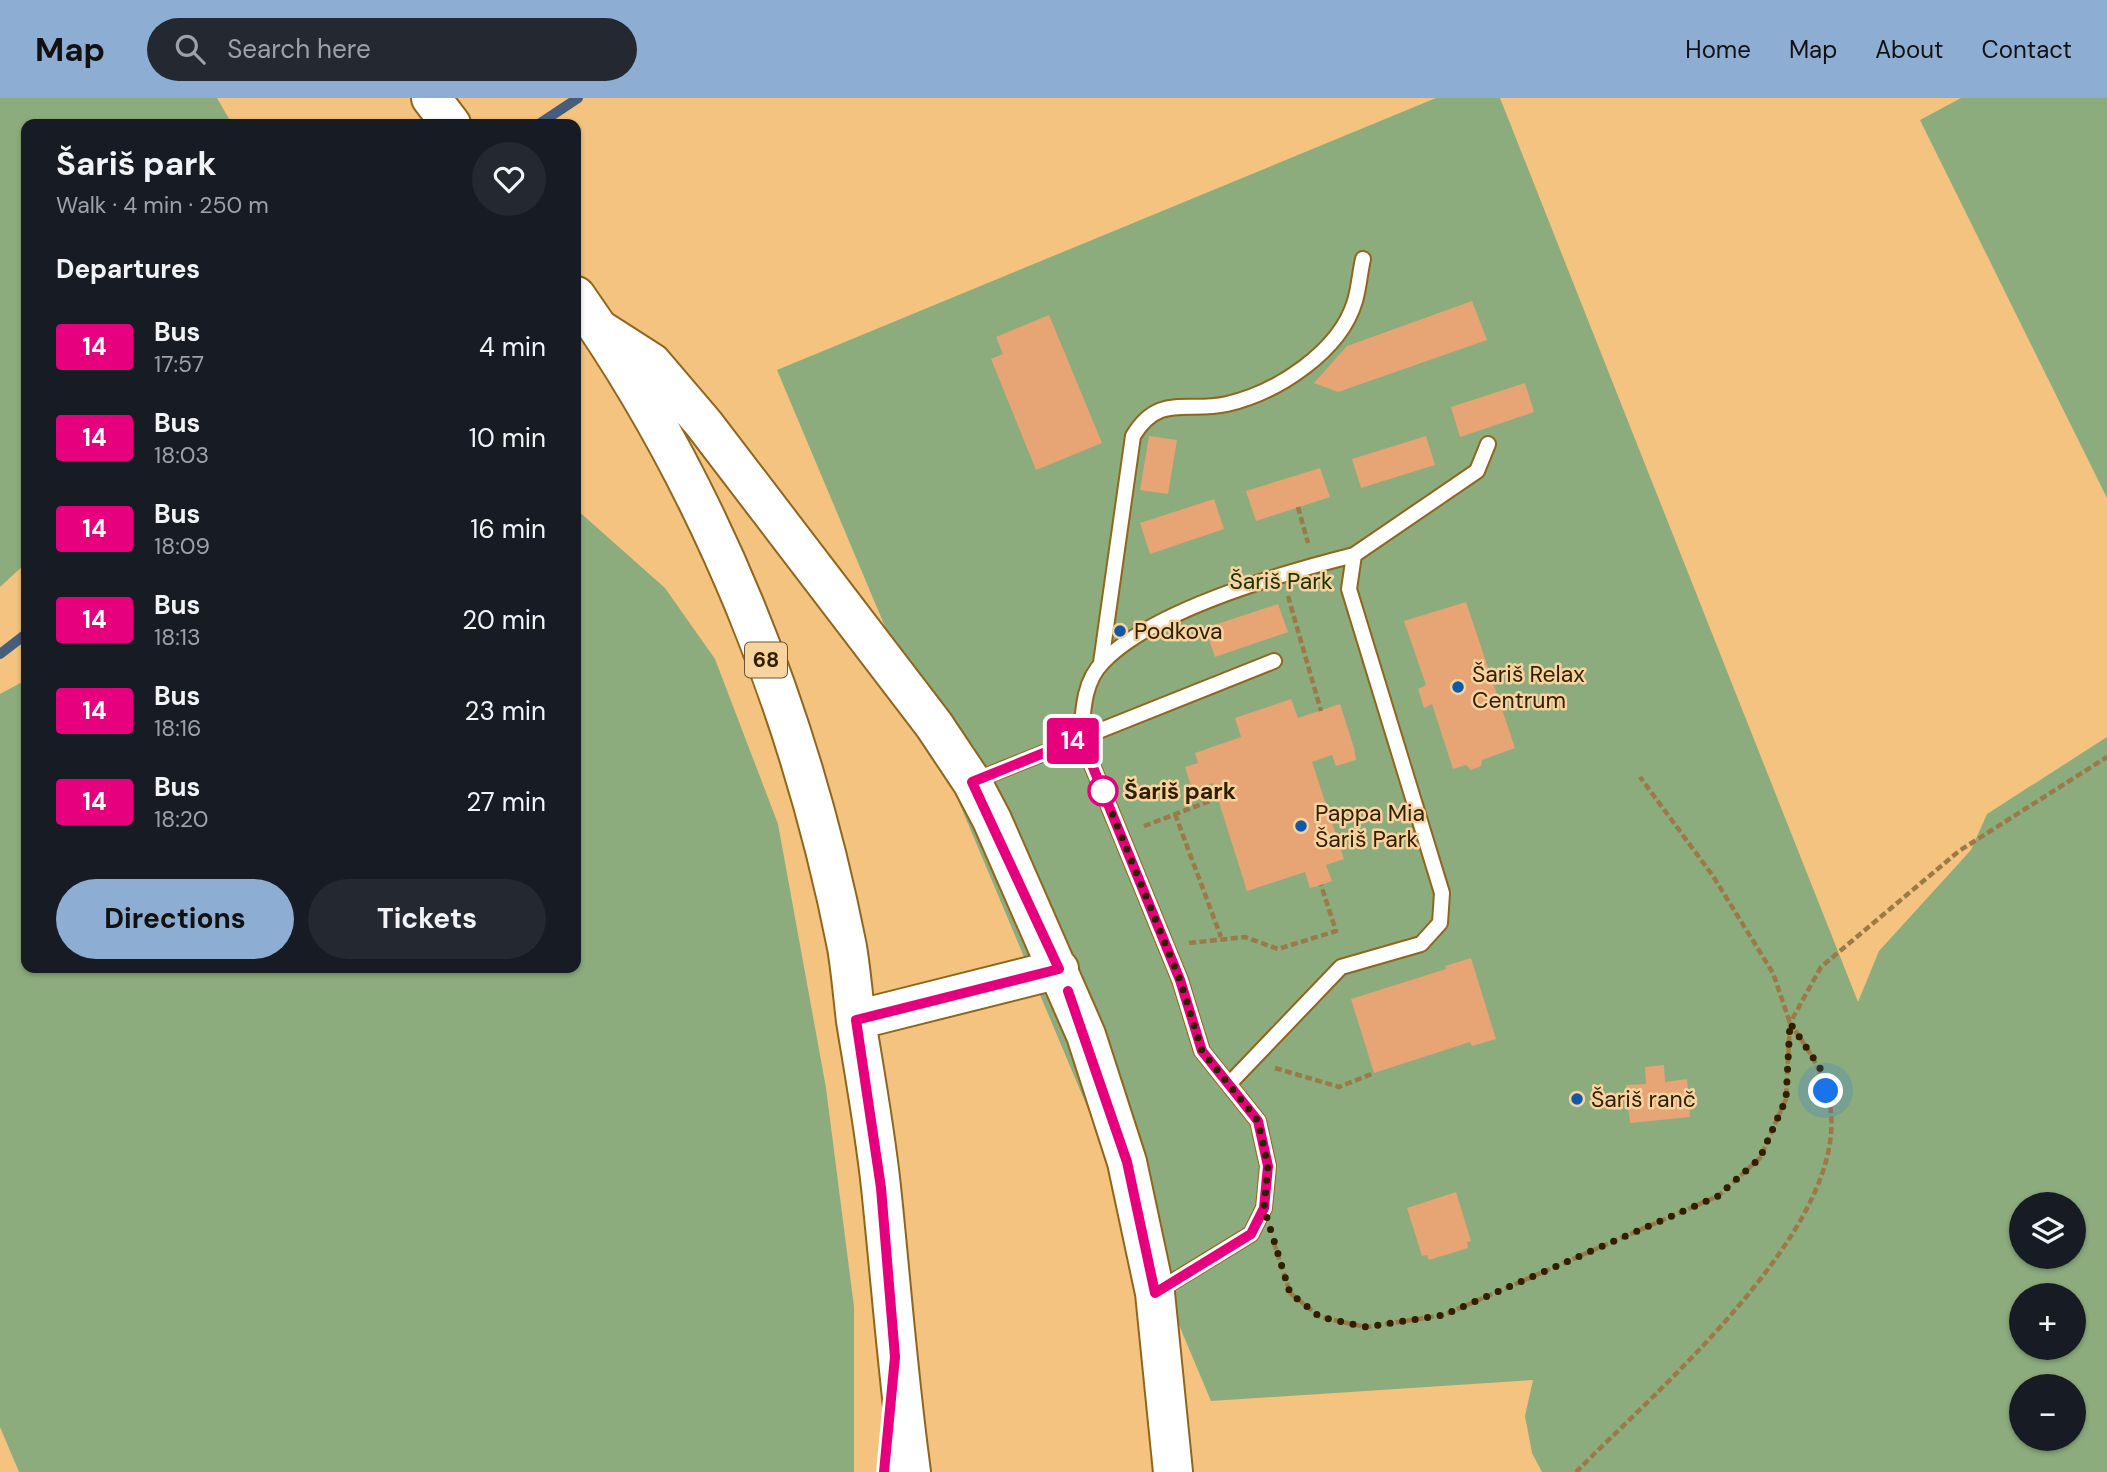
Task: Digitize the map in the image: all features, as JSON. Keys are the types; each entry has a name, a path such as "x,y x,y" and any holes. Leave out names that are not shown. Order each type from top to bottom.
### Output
{"main road":[{"path":"431,98 447,119"},
{"name":"68","path":"581,303 684,474 717,542 765,657 809,789 847,948 881,1188 895,1357 911,1472"},
{"path":"599,329 634,349 667,378 874,643 972,782 1059,969 1086,1035 1127,1162 1155,1293 1172,1472"},
{"path":"856,1020 1059,969"},
{"name":"68","path":"884,1472 895,1357"}],"lane":[{"path":"1155,1293 1251,1234 1264,1208 1268,1166 1258,1121 1202,1051 1167,947 1081,738 1084,696 1101,663 1133,436 1144,418 1160,407 1226,404 1257,394 1297,375 1339,331 1354,303 1363,259"},
{"path":"1101,663 1154,623 1291,570 1354,555 1478,471 1488,444"},
{"path":"1230,1083 1341,967 1421,944 1440,923 1441,893 1349,589 1354,555"},
{"path":"972,782 1275,661"}],"path":[{"path":"1298,507 1308,546 1283,581 1321,711"},
{"path":"1264,1208 1290,1293 1320,1317 1366,1327 1444,1315 1718,1196 1760,1158 1786,1099 1790,1023 1821,967 1959,851 2107,757"},
{"path":"1576,1472 1722,1325 1796,1231 1826,1166 1831,1114 1820,1068 1790,1023 1773,973 1713,876 1640,777"},
{"path":"1121,835 1218,798"},
{"path":"1175,814 1221,937"},
{"path":"1167,947 1221,937 1245,937 1278,949 1336,931 1321,885"},
{"path":"1252,1060 1339,1087 1374,1073"}],"green space":[{"path":"0,98 217,98 229,119 21,119 21,568 0,587"},
{"name":"Šariš Park","path":"1436,98 1500,98 1858,1002 1879,951 1971,850 1987,814 2107,737 2107,1472 1542,1472 1532,1453 1525,1416 1533,1380 1211,1401 777,370"},
{"path":"1961,98 2107,98 2107,498 1920,120"},
{"path":"581,513 665,588 715,659 778,824 826,1088 854,1307 854,1472 19,1472 0,1427 0,694 21,683 21,973 581,973"}],"building":[{"path":"1472,301 1487,340 1338,392 1314,383 1347,346"},
{"path":"1049,315 1102,443 1036,470 991,359 1003,354 996,337"},
{"path":"1525,383 1534,412 1460,437 1451,407"},
{"path":"1149,436 1177,440 1168,494 1140,490"},
{"path":"1426,436 1435,465 1361,488 1352,459"},
{"path":"1320,468 1330,497 1256,521 1246,491"},
{"path":"1214,499 1224,529 1150,554 1140,523"},
{"name":"Šariš Relax Centrum","path":"1466,602 1515,748 1482,760 1481,766 1471,770 1466,765 1453,769 1432,704 1424,708 1418,689 1426,685 1404,621"},
{"path":"1278,604 1288,632 1215,657 1205,628"},
{"name":"Pappa Mia Šariš Park","path":"1291,699 1298,718 1340,704 1356,760 1336,766 1332,755 1312,762 1344,859 1326,865 1332,881 1321,885 1310,888 1305,872 1247,891 1213,783 1192,789 1185,767 1198,763 1195,753 1241,737 1235,718"},
{"path":"1471,958 1496,1039 1472,1046 1470,1042 1374,1073 1351,999 1446,969 1445,966"},
{"path":"1664,1065 1665,1082 1687,1079 1690,1117 1630,1123 1626,1085 1646,1084 1645,1067"},
{"path":"1456,1192 1471,1241 1467,1242 1468,1248 1429,1260 1427,1255 1422,1256 1407,1208"}],"waterway":[{"path":"546,119 578,98"},
{"path":"0,654 21,638"}],"bus line":[{"name":"14","path":"884,1472 895,1357 881,1188 856,1020 1059,969 992,820 972,782 1081,738 1180,980 1202,1051 1258,1121 1268,1166 1264,1208 1251,1234 1155,1293 1127,1162 1086,1035 1068,991"}],"place":[{"name":"Podkova","path":"1120,631"},
{"name":"Šariš Relax Centrum","path":"1458,687"},
{"name":"Šariš park","path":"1103,791"},
{"name":"Pappa Mia Šariš Park","path":"1301,826"},
{"name":"Šariš ranč","path":"1577,1099"}],"route":[{"path":"1103,791 1180,980 1202,1051 1258,1121 1268,1166 1264,1208 1290,1293 1320,1317 1366,1327 1444,1315 1718,1196 1760,1158 1786,1099 1790,1023 1820,1068 1826,1091"}]}
